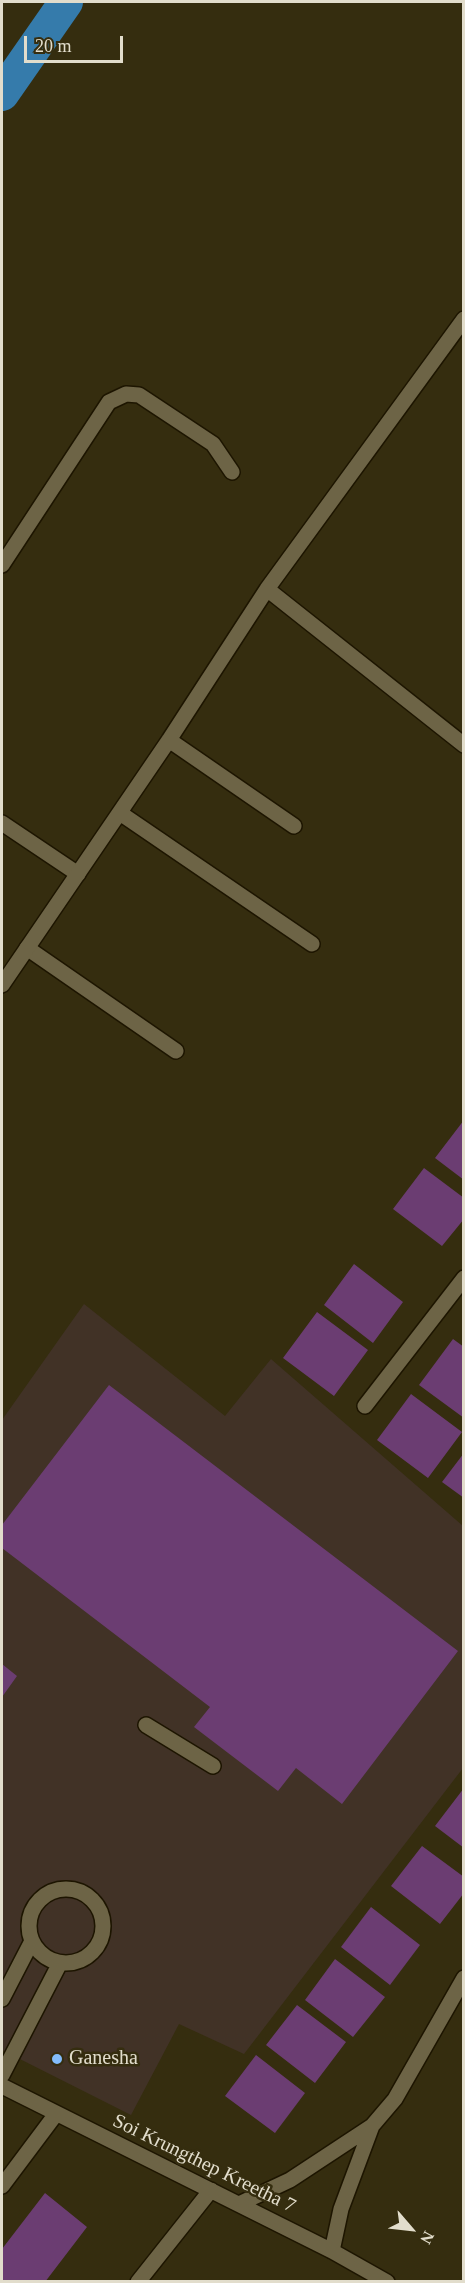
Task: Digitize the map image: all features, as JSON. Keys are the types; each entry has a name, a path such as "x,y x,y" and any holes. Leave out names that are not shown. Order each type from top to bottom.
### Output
{"street":[{"path":"2,985 169,740 267,589 464,319"},
{"path":"2,566 109,402 126,394 140,395 213,444 232,472"},
{"path":"267,589 464,745"},
{"path":"169,740 294,826"},
{"path":"120,813 312,944"},
{"path":"2,824 78,874"},
{"path":"27,948 176,1051"},
{"path":"365,1406 458,1296 464,1278"},
{"path":"146,1725 213,1766"},
{"path":"66,1889 78,1891 96,1905 102,1917 103,1929 100,1940 93,1951 84,1958 60,1963 39,1952 32,1941 29,1930 30,1918 35,1906 54,1892 66,1889"},
{"path":"2,1999 32,1941"},
{"path":"2,2075 60,1963"},
{"path":"239,2204 290,2180 372,2126 395,2099 464,1978"},
{"name":"Soi Krungthep Kreetha 7","path":"2,2086 332,2251 387,2282"},
{"path":"2,2186 56,2114"},
{"path":"332,2251 341,2209 372,2126"},
{"path":"138,2282 211,2190"}],"shaded area":[{"path":"84,1304 225,1416 271,1359 463,1526 463,1768 244,2054 179,2024 131,2115 2,2050 2,1420"}],"building":[{"path":"464,1120 464,1180 435,1158"},
{"path":"424,1168 464,1198 464,1219 442,1246 393,1209"},
{"path":"354,1264 403,1302 373,1343 324,1305"},
{"path":"317,1312 368,1350 334,1396 283,1358"},
{"path":"453,1339 464,1347 464,1418 419,1385"},
{"path":"109,1385 458,1651 342,1804 296,1768 278,1791 194,1727 210,1707 2,1548 2,1525"},
{"path":"411,1394 462,1432 428,1478 377,1440"},
{"path":"464,1453 464,1498 442,1482"},
{"path":"2,1664 17,1676 2,1697"},
{"path":"464,1788 464,1848 435,1826"},
{"path":"422,1846 464,1877 464,1893 440,1924 391,1886"},
{"path":"371,1907 420,1945 390,1985 341,1947"},
{"path":"335,1959 385,1997 353,2037 305,2000"},
{"path":"297,2005 346,2042 315,2083 266,2045"},
{"path":"256,2055 305,2093 275,2133 225,2096"},
{"path":"45,2193 87,2227 45,2282 2,2282 2,2249"}],"waterway":[{"path":"2,94 66,2"}],"place":[{"name":"Ganesha","path":"57,2059"}]}
